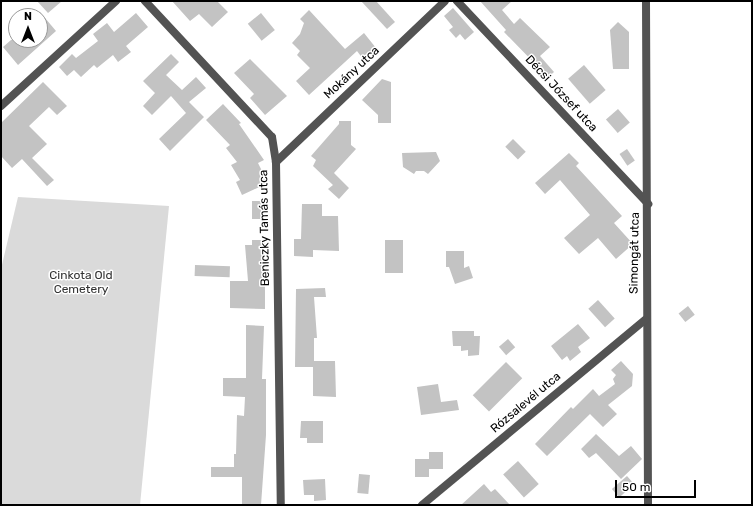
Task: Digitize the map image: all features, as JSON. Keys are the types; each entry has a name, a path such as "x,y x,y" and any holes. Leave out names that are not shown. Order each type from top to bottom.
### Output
{"street":[{"path":"1,106 116,1"},
{"name":"Beniczky Tamás utca","path":"145,1 272,137 276,162 281,505"},
{"name":"Mokány utca","path":"276,162 445,1"},
{"name":"Décsi József utca","path":"457,1 648,204"},
{"name":"Simongát utca","path":"646,1 648,204 645,320 648,505"},
{"name":"Rózsalevél utca","path":"422,505 645,320"}],"green space":[{"name":"Cinkota Old Cemetery","path":"18,197 169,206 140,505 1,505 1,269"}],"building":[{"path":"37,1 62,1 48,13 48,8 43,8"},
{"path":"172,1 217,1 228,12 212,27 199,14 190,21"},
{"path":"361,1 376,1 395,22 387,29"},
{"path":"480,1 512,1 502,10 514,24 520,18 550,47 540,56 554,72 544,81 538,75 542,71 504,32 506,30"},
{"path":"453,8 474,32 465,40 460,34 456,38 449,30 453,27 444,16"},
{"path":"309,10 345,49 364,33 376,48 363,59 357,51 309,95 296,81 310,68 297,55 300,51 292,43 300,34 304,23 300,19"},
{"path":"136,13 148,27 126,46 131,52 118,62 113,55 97,68 94,65 81,77 74,70 67,76 59,67 72,54 76,58 98,41 93,34 107,23 114,32"},
{"path":"261,13 275,30 262,41 248,24"},
{"path":"48,22 56,31 48,38"},
{"path":"618,22 629,32 629,69 613,69 610,30"},
{"path":"8,43 8,48 37,48 18,65 3,47"},
{"path":"171,54 179,62 166,75 182,90 196,77 206,88 189,102 204,117 170,151 159,139 186,113 171,96 152,115 143,106 155,93 143,81"},
{"path":"250,59 287,96 265,115 250,98 254,94 234,73"},
{"path":"584,65 606,90 590,104 568,79"},
{"path":"382,79 391,82 391,123 378,123 378,115 362,100"},
{"path":"43,82 67,106 57,115 49,107 29,126 47,144 32,158 54,180 47,186 22,159 12,168 1,156 1,123"},
{"path":"223,104 241,123 239,124 264,160 258,163 268,183 242,195 236,182 240,180 231,165 237,162 226,148 230,145 206,120"},
{"path":"618,109 630,123 618,133 606,119"},
{"path":"339,121 351,121 351,145 356,149 334,173 349,188 339,199 328,189 333,185 313,166 316,160 311,156 339,124"},
{"path":"513,139 526,152 518,160 505,147"},
{"path":"627,149 635,161 627,166 620,154"},
{"path":"436,152 440,161 428,174 424,171 416,171 414,174 403,167 402,153"},
{"path":"569,153 579,163 576,166 622,216 614,223 633,244 616,259 598,238 579,254 564,238 590,215 560,180 545,194 535,183"},
{"path":"252,201 265,201 265,219 252,219"},
{"path":"302,204 322,204 322,216 338,216 339,251 313,250 313,257 294,256 294,239 301,239"},
{"path":"252,240 265,240 265,309 230,308 230,281 248,281 245,245 252,245"},
{"path":"385,240 403,240 403,273 385,273"},
{"path":"446,251 464,251 464,268 469,266 473,278 455,284 449,267 446,267"},
{"path":"195,265 230,266 230,277 195,276"},
{"path":"325,288 326,297 314,297 317,338 314,338 314,361 335,361 336,397 313,396 313,367 295,367 296,289"},
{"path":"598,300 615,319 605,327 588,309"},
{"path":"688,306 695,315 685,322 679,313"},
{"path":"578,324 590,338 578,347 581,352 570,361 567,356 562,360 551,346"},
{"path":"246,325 264,326 262,379 266,379 266,435 261,505 242,505 242,477 211,477 211,467 234,467 234,454 236,454 237,415 244,416 245,397 223,396 223,378 246,378"},
{"path":"452,331 474,331 474,336 480,336 479,355 468,356 468,350 461,351 461,346 453,346"},
{"path":"508,339 515,347 506,355 499,347"},
{"path":"621,361 633,374 632,386 608,405 617,414 603,427 590,414 547,456 535,444 571,407 573,409 593,389 599,396 615,384 613,379 616,375 611,370"},
{"path":"506,362 522,378 489,411 473,395"},
{"path":"438,384 441,402 457,400 459,410 421,415 417,387"},
{"path":"301,421 323,421 323,443 307,443 307,438 300,438"},
{"path":"596,434 619,456 631,446 642,459 621,479 596,453 589,458 581,449"},
{"path":"429,452 443,452 443,469 429,469 429,477 415,477 415,459 429,459"},
{"path":"518,461 539,484 524,497 503,474"},
{"path":"359,474 370,475 368,494 357,493"},
{"path":"627,476 634,484 619,497 612,489"},
{"path":"325,479 326,500 314,501 314,495 304,495 303,480"},
{"path":"484,484 491,492 495,489 510,505 461,505"}]}
